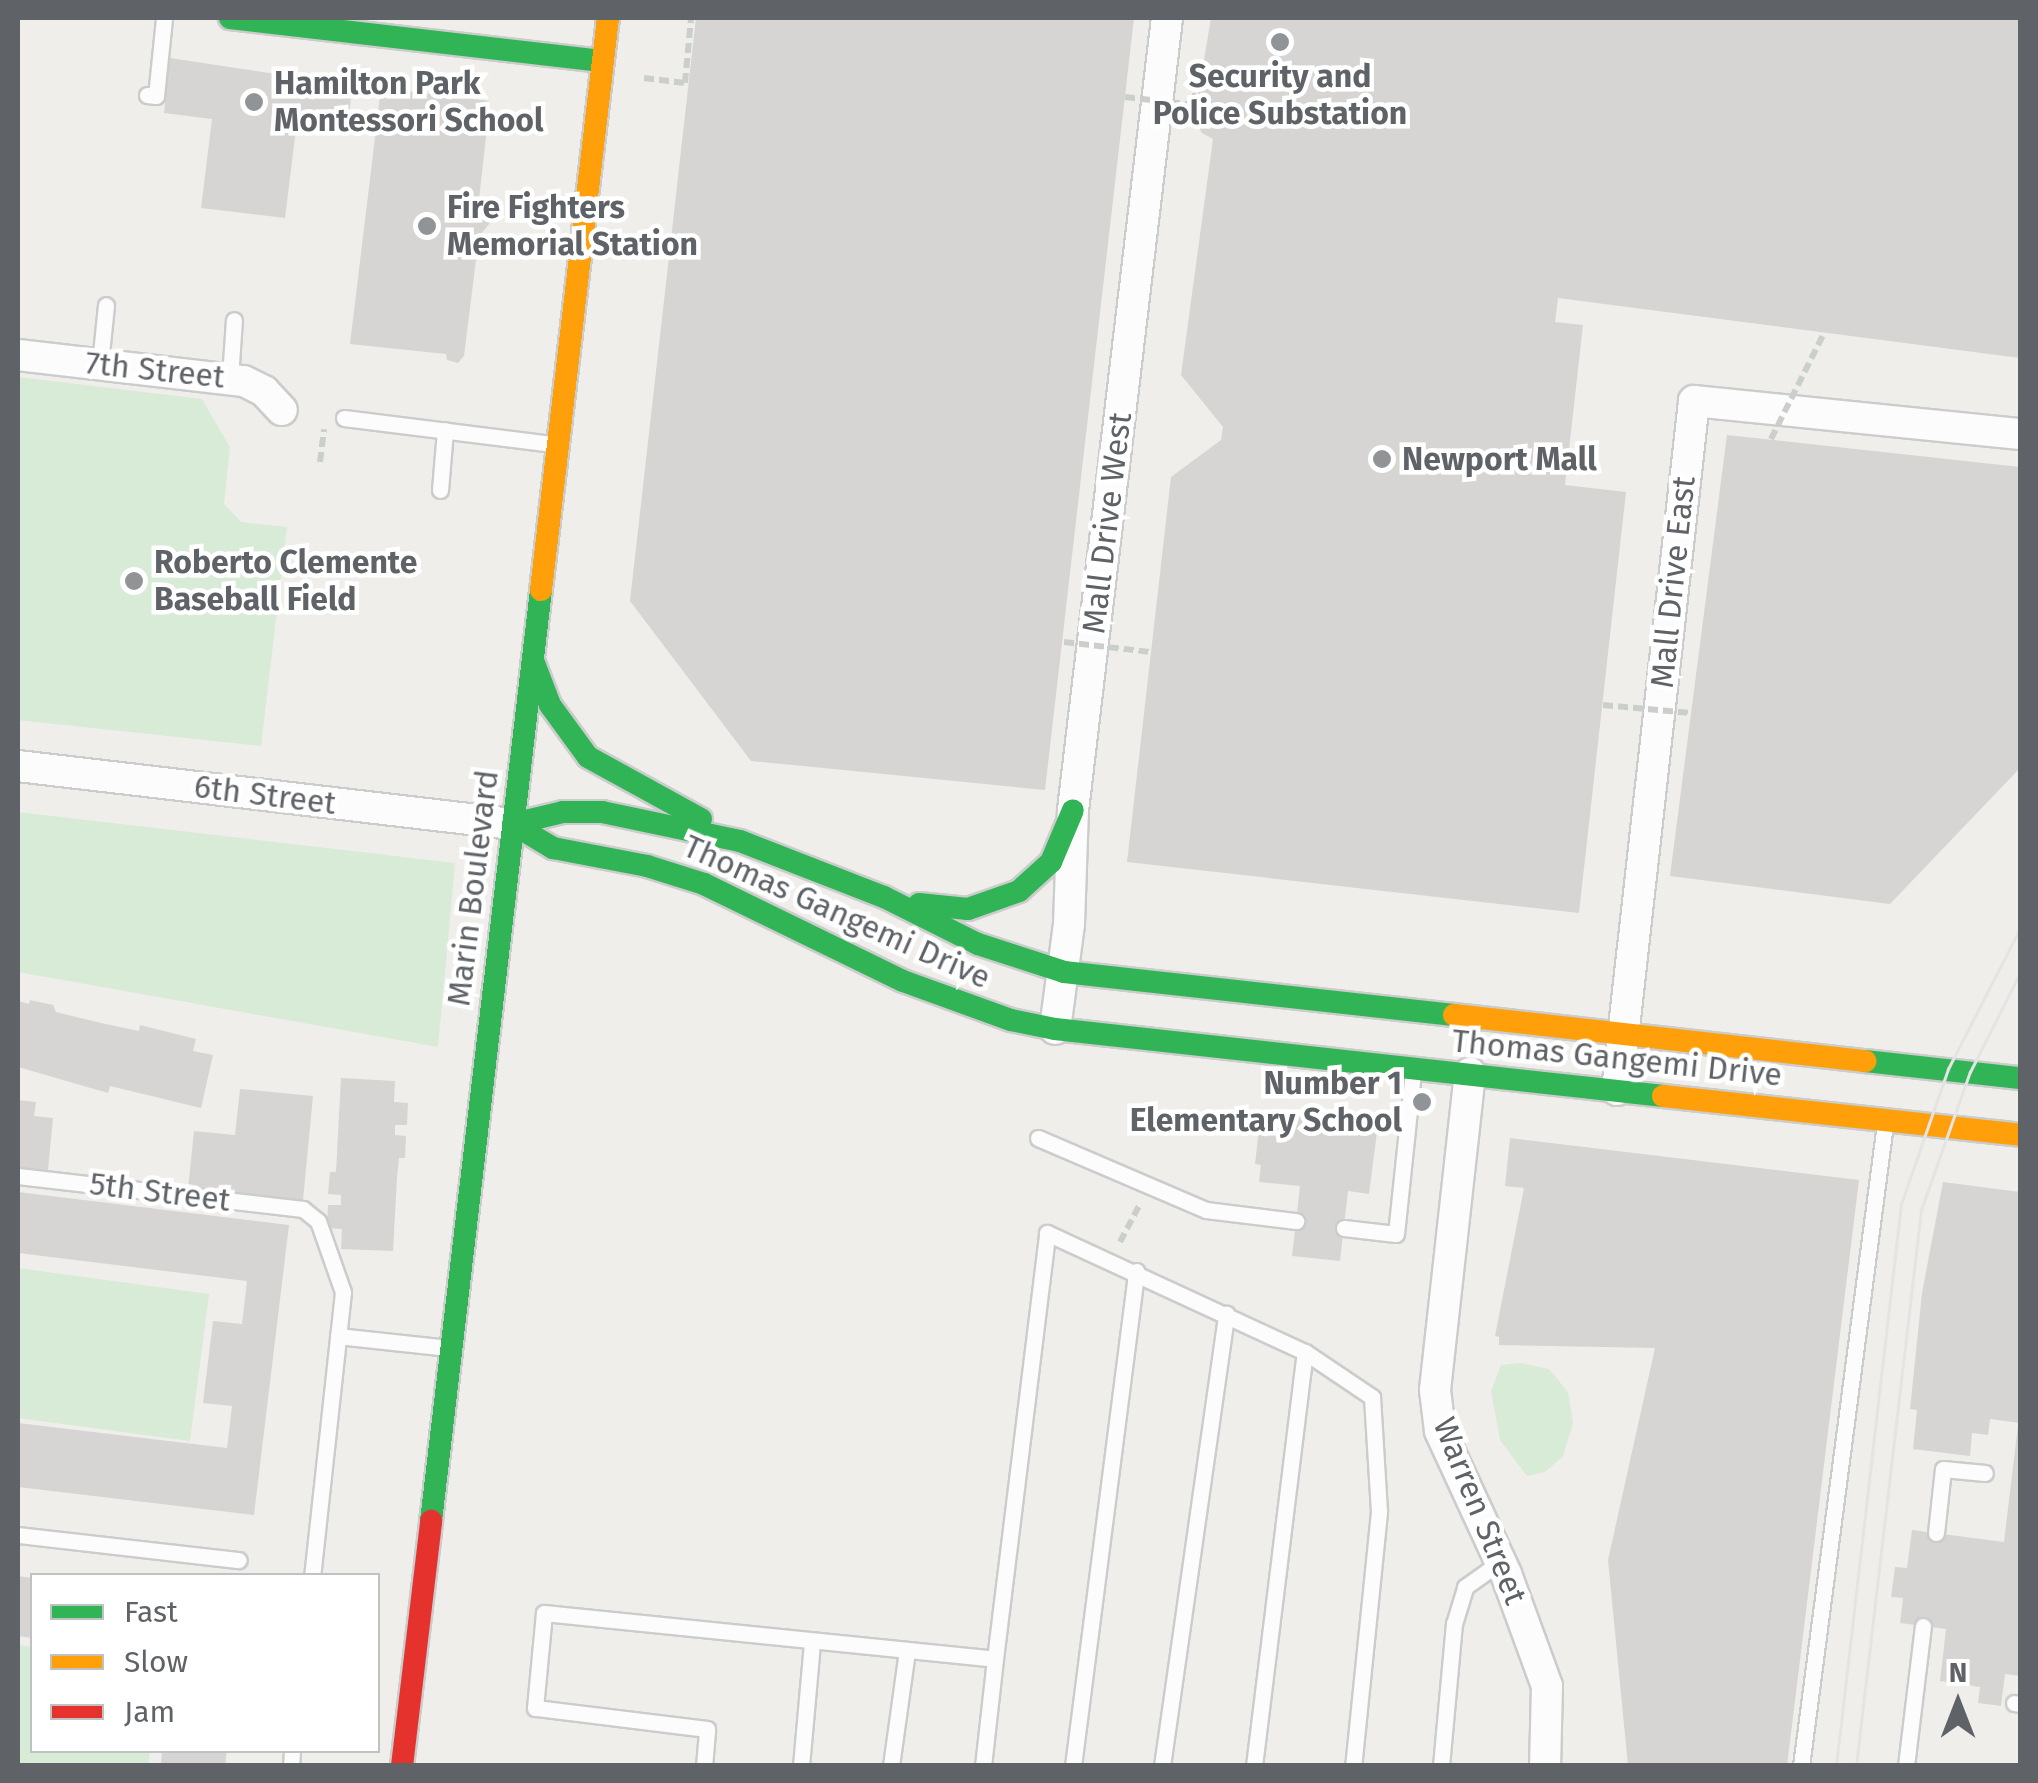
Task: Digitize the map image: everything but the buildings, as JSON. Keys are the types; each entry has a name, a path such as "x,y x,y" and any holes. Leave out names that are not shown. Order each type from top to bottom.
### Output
{"street":[{"path":"230,18 602,61"},
{"name":"Marin Boulevard","path":"402,1766 608,18"},
{"name":"Mall Drive West","path":"1055,1029 1064,972 1073,810 1167,18"},
{"name":"7th Street","path":"18,355 230,378 255,385 282,410"},
{"name":"Mall Drive East","path":"1617,1090 1694,401 2020,434"},
{"path":"532,657 550,705 588,757 740,841"},
{"name":"6th Street","path":"18,766 513,824"},
{"path":"884,897 968,908 1002,900 1043,872 1073,810"},
{"name":"Thomas Gangemi Drive","path":"513,824 563,812 602,812 740,841 884,897 978,944 1064,972 2020,1078"},
{"name":"Thomas Gangemi Drive","path":"513,824 553,848 647,866 704,884 942,997 1055,1029 1413,1068 1472,1062 1617,1090 2020,1136"},
{"path":"1552,1048 1568,1045 1578,1028"},
{"name":"Warren Street","path":"1472,1062 1435,1390 1440,1430 1500,1562 1546,1686 1546,1766"}],"lane":[{"path":"147,95 156,96 164,18"},
{"path":"100,364 106,305"},
{"path":"230,378 234,320"},
{"path":"344,418 558,444"},
{"path":"440,490 445,430"},
{"path":"1344,1228 1396,1234 1413,1068"},
{"path":"1801,1766 1886,1120"},
{"path":"1038,1138 1206,1210 1296,1221"},
{"name":"5th Street","path":"18,1176 303,1209 318,1221 343,1292 338,1336"},
{"path":"983,1766 1047,1233 1305,1352 1372,1397 1379,1512 1353,1766"},
{"path":"1073,1766 1136,1272"},
{"path":"1162,1766 1226,1314"},
{"path":"312,1573 338,1336 451,1348"},
{"path":"1254,1766 1305,1352"},
{"path":"1936,1533 1943,1469 1985,1473"},
{"path":"18,1535 239,1560"},
{"path":"1441,1766 1454,1624 1465,1588 1500,1562"},
{"path":"704,1766 707,1730 535,1708 544,1613 812,1644 995,1659"},
{"path":"1906,1766 1922,1626"},
{"path":"801,1766 812,1644"},
{"path":"892,1766 906,1652"}],"path":[{"path":"644,78 685,83 691,18"},
{"path":"1125,97 1195,99"},
{"path":"1772,440 1824,333"},
{"path":"320,462 325,415"},
{"path":"1064,642 1152,652"},
{"path":"1602,705 1691,713"},
{"path":"1110,1261 1148,1185"}],"green space":[{"name":"Roberto Clemente Baseball Field","path":"18,377 202,399 230,447 224,504 241,522 287,527 261,746 18,720"},
{"path":"18,812 455,863 438,1047 18,972"},
{"path":"18,1268 209,1294 190,1441 18,1418"},
{"path":"1521,1363 1549,1369 1568,1392 1573,1423 1563,1456 1545,1472 1527,1476 1500,1440 1491,1391 1501,1365"},
{"path":"18,1645 30,1647 30,1753 150,1753 148,1765 18,1765"}],"tram line":[{"path":"1836,1766 1901,1204 1948,1069 2020,928"},
{"path":"1856,1766 1921,1210 1970,1072 2020,973"}],"traffic: fast":[{"path":"230,18 602,61"},
{"path":"431,1521 541,590"},
{"path":"534,663 550,705 588,757 701,819"},
{"path":"919,904 968,909 1019,891 1051,862 1073,810"},
{"path":"513,824 563,812 602,812 740,841 884,897 978,944 1064,972 1454,1015"},
{"path":"513,824 553,848 647,866 704,884 903,981 1011,1020 1055,1029 1663,1096"},
{"path":"1865,1061 2020,1078"}],"traffic: slow":[{"path":"541,590 608,18"},
{"path":"1454,1015 1865,1061"},
{"path":"1663,1096 2020,1135"}],"traffic: jam":[{"path":"402,1766 431,1521"}],"place":[{"name":"Security and Police Substation","path":"1280,42"},
{"name":"Hamilton Park Montessori School","path":"254,102"},
{"name":"Fire Fighters Memorial Station","path":"427,226"},
{"name":"Newport Mall","path":"1382,459"},
{"name":"Roberto Clemente Baseball Field","path":"134,581"},
{"name":"Number 1 Elementary School","path":"1422,1102"}]}
